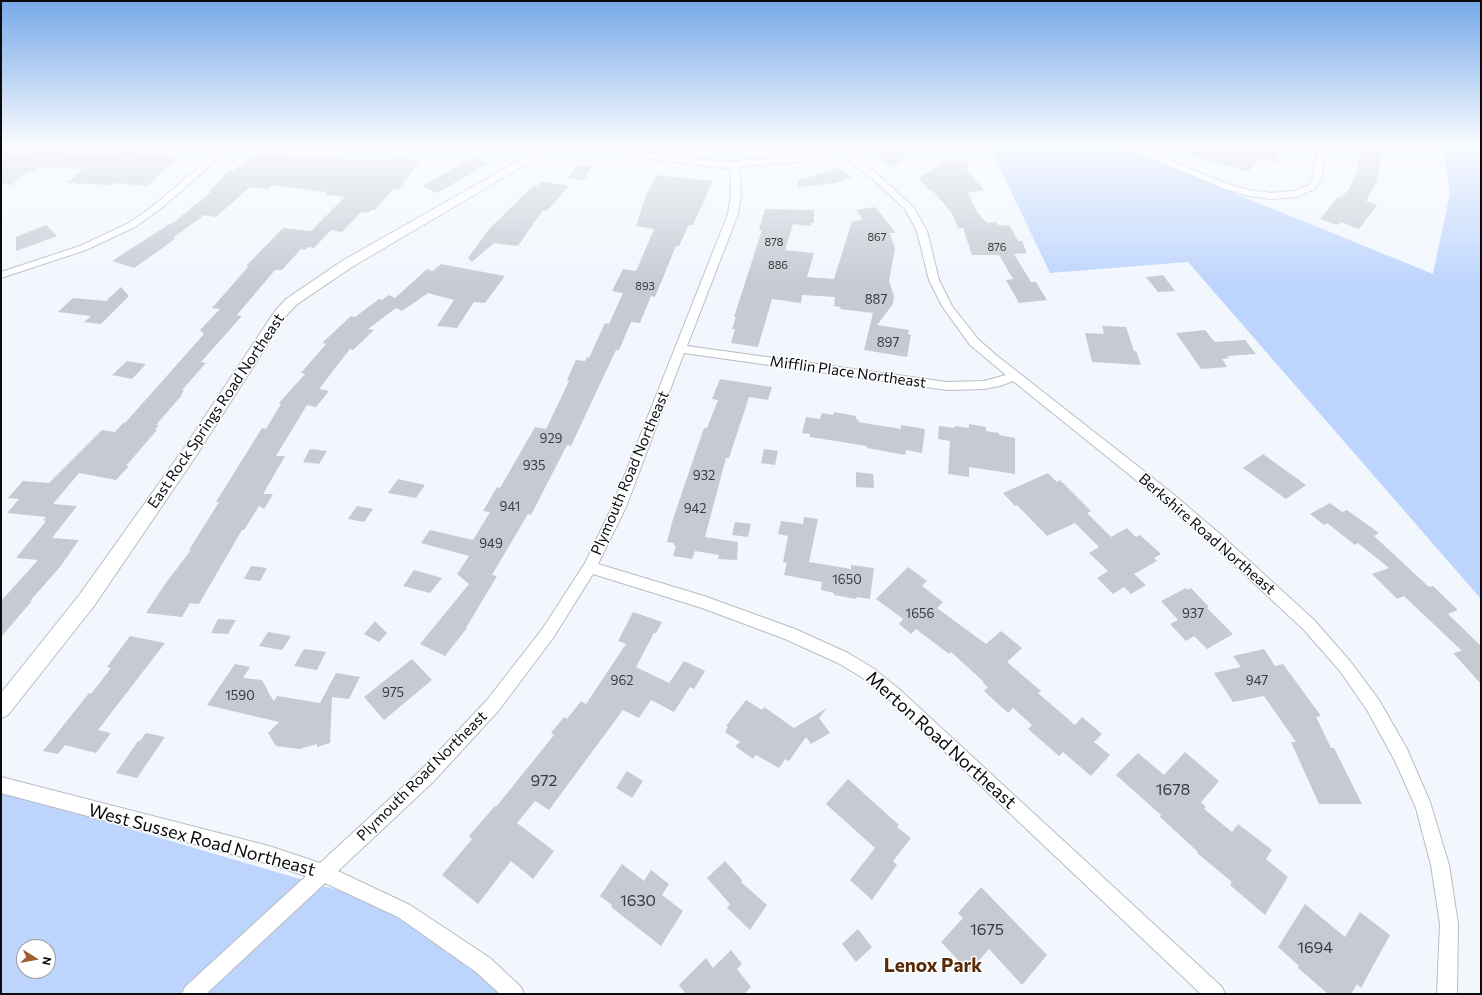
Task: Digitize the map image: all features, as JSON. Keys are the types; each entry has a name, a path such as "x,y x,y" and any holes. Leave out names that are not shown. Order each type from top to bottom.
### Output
{"street":[{"path":"1,275 83,248 132,225 156,208 175,191"},
{"name":"East Rock Springs Road Northeast","path":"1,708 87,600 188,454 280,314 291,302 347,264 473,191"},
{"name":"Plymouth Road Northeast","path":"192,994 427,776 492,705 548,634 590,567 619,507 733,214 736,191"},
{"name":"Berkshire Road Northeast","path":"891,191 908,208 922,231 934,280 946,306 974,342 1167,497 1215,538 1309,625 1345,666 1373,705 1401,755 1424,808 1440,865 1449,924 1447,994"},
{"path":"1244,191 1271,196 1296,194 1302,191"},
{"name":"Mifflin Place Northeast","path":"681,349 947,386 984,385 1000,382 1015,376"},
{"name":"Merton Road Northeast","path":"590,567 704,602 790,634 843,658 868,673 894,694 1215,994"},
{"name":"West Sussex Road Northeast","path":"1,785 269,855 323,873 404,911 483,965 514,994"}],"shaded area":[{"path":"1011,191 1230,191 1433,274 1450,191 1481,191 1481,599 1188,262 1050,273"},
{"path":"1,791 429,917 518,994 1,994"}],"building":[{"path":"245,191 216,217 204,215 173,238 175,239 134,268 112,261 173,223 211,192 209,192"},
{"path":"323,191 391,191 375,210 371,210 368,213 361,212 342,232 331,230 314,248 308,247 305,250 301,249 282,270 275,270 237,315 242,316 201,362 206,363 182,390 184,390 182,395 156,425 159,425 155,430 157,430 116,480 79,473 53,504 77,506 52,538 79,540 60,567 1,637 1,601 38,560 16,558 46,521 43,520 46,517 7,513 19,499 8,498 23,481 49,483 102,430 115,432 123,423 125,423 204,334 200,330 220,309 212,308 249,266 246,266 283,228 311,231 346,196 324,195 327,192"},
{"path":"527,191 564,191 547,211 543,210 518,246 494,243 472,262 468,258 489,229"},
{"path":"648,191 708,191 693,225 689,225 679,246 676,246 655,297 651,296 640,323 631,322 619,350 616,350 571,446 567,445 531,515 528,514 492,575 497,576 467,628 445,656 420,644 469,584 457,574 469,556 421,543 430,530 473,540 490,512 483,511 497,487 500,488 535,427 546,429 569,381 567,380 576,360 585,361 587,357 589,358 605,323 609,324 623,293 612,291 623,269 636,271 654,229 636,226"},
{"path":"933,191 976,191 968,193 977,212 987,223 996,222 998,225 1010,226 1018,241 1022,241 1027,253 1014,254 1031,282 1036,282 1047,300 1019,303 1006,280 1013,279 999,255 972,255 963,228 958,228 951,212"},
{"path":"1347,191 1371,191 1366,201 1377,205 1359,229 1341,222 1337,225 1320,219 1338,197 1341,198"},
{"path":"875,207 896,233 890,233 895,249 889,281 894,296 893,304 877,325 909,330 908,334 911,335 907,357 864,350 873,313 840,309 841,307 834,306 835,297 802,295 801,303 772,299 758,347 731,343 735,329 732,329 736,317 734,317 762,230 759,230 765,209 814,210 814,223 811,223 811,226 793,224 785,250 814,253 807,277 834,279 852,221 863,220 856,210"},
{"path":"46,225 57,236 16,251 16,237"},
{"path":"441,264 505,276 485,303 474,302 457,328 437,326 454,300 428,293 402,311 396,308 368,329 374,330 353,350 350,349 319,389 329,391 316,407 307,405 276,456 285,456 263,494 273,494 264,509 259,506 244,530 242,530 199,604 190,603 182,617 146,613 165,584 191,550 189,550 219,502 216,502 262,428 266,429 281,404 279,403 305,374 301,373 326,344 322,343 351,316 355,317 379,299 382,300 389,295 395,298 427,269 433,271"},
{"path":"1163,275 1175,291 1158,292 1146,277"},
{"path":"121,287 129,296 101,324 84,322 91,316 58,312 73,298 106,301"},
{"path":"1102,326 1126,327 1134,351 1136,351 1141,365 1092,362 1085,333 1104,334"},
{"path":"1205,330 1216,342 1245,340 1256,354 1227,356 1229,358 1222,359 1227,367 1201,369 1176,333"},
{"path":"127,361 146,364 132,379 112,375"},
{"path":"720,379 772,387 768,400 749,397 729,458 726,458 705,537 738,542 737,560 718,559 719,555 695,551 692,559 673,556 676,546 674,546 674,543 667,542 673,519 704,428 707,428 718,400 712,399"},
{"path":"834,412 856,416 856,419 859,420 858,422 901,429 901,425 925,429 922,453 906,450 905,455 867,448 867,446 810,437 810,434 802,433 806,417 820,419 822,413 833,415"},
{"path":"969,424 986,427 986,431 1015,438 1015,474 969,467 969,477 948,474 950,441 938,439 939,426 969,428"},
{"path":"310,449 327,451 319,464 303,462"},
{"path":"764,449 778,451 775,465 761,463"},
{"path":"1263,454 1306,485 1286,499 1243,468"},
{"path":"856,472 873,474 874,488 856,487"},
{"path":"1048,473 1057,482 1060,480 1091,511 1087,513 1111,537 1127,528 1136,537 1140,535 1161,554 1154,558 1157,561 1134,574 1146,585 1131,594 1124,587 1113,594 1097,578 1108,571 1089,553 1099,547 1075,523 1047,536 1017,505 1015,506 1003,493"},
{"path":"398,479 425,485 416,498 388,493"},
{"path":"1330,503 1342,512 1347,510 1379,533 1374,536 1429,587 1433,586 1458,610 1448,614 1481,646 1481,684 1453,653 1462,651 1404,596 1397,599 1372,574 1389,568 1358,543 1355,545 1327,523 1324,525 1310,514"},
{"path":"357,506 373,509 364,522 348,519"},
{"path":"804,517 818,519 809,562 851,569 851,565 874,568 870,599 857,597 856,599 834,595 834,593 821,590 822,582 784,575 787,563 783,562 788,536 778,534 781,521 803,524"},
{"path":"735,522 751,524 748,537 732,535"},
{"path":"251,566 267,568 260,581 244,579"},
{"path":"908,567 927,581 922,586 943,602 937,608 986,644 1001,631 1022,648 1007,662 1041,691 1038,693 1075,725 1082,717 1102,734 1094,742 1110,755 1091,776 1063,752 1059,756 1028,729 1032,725 1013,708 1008,713 984,691 988,687 983,683 984,682 951,652 949,654 916,629 911,634 899,624 903,619 876,599"},
{"path":"414,570 442,578 430,593 403,586"},
{"path":"1186,588 1188,590 1191,588 1209,607 1207,608 1233,634 1207,649 1194,636 1186,641 1170,624 1178,620 1161,601"},
{"path":"633,612 662,622 656,633 654,633 636,667 669,683 684,661 705,671 694,689 690,687 674,712 651,700 639,718 623,710 549,810 535,801 517,823 554,851 533,879 511,861 478,904 442,875 472,839 469,836 495,806 496,807 554,735 551,733 564,717 567,719 581,701 586,704 626,644 618,641"},
{"path":"218,619 236,620 228,634 211,633"},
{"path":"375,621 387,633 379,642 364,634"},
{"path":"268,632 291,636 282,650 259,646"},
{"path":"130,636 165,643 98,730 111,733 96,753 65,745 58,754 43,751 111,668 107,667"},
{"path":"304,649 326,652 317,670 294,666"},
{"path":"1264,649 1275,666 1283,664 1321,716 1316,717 1331,748 1334,748 1362,804 1319,804 1291,742 1296,742 1264,696 1233,702 1214,673 1241,667 1233,656"},
{"path":"412,659 432,680 384,720 364,697"},
{"path":"235,664 250,667 243,678 262,680 274,701 277,696 320,703 336,673 360,677 349,699 332,697 330,743 317,747 317,744 299,749 276,746 268,733 279,722 207,705"},
{"path":"746,700 762,710 764,707 794,728 827,708 819,718 830,733 811,744 806,737 789,761 785,759 779,768 756,755 753,759 735,746 740,742 725,732 728,727 726,726"},
{"path":"146,733 165,737 137,778 116,773 138,741 140,741"},
{"path":"1185,752 1219,781 1201,802 1206,807 1204,809 1232,832 1238,824 1272,850 1266,859 1288,877 1265,915 1230,885 1232,882 1197,853 1198,852 1160,817 1161,815 1116,775 1138,753 1164,775"},
{"path":"627,771 643,781 632,798 616,788"},
{"path":"848,779 899,825 897,827 911,838 893,861 897,865 872,900 850,880 875,848 826,804"},
{"path":"725,861 742,880 741,882 767,905 750,930 727,908 730,904 707,878"},
{"path":"622,864 644,881 651,870 669,884 662,895 683,911 661,946 611,907 612,905 600,896"},
{"path":"981,887 1047,955 1022,985 989,949 969,972 941,942 963,918 958,913"},
{"path":"1305,904 1345,937 1360,912 1390,935 1361,988 1357,984 1351,994 1328,994 1298,968 1299,966 1278,947"},
{"path":"858,929 872,947 856,962 842,944"},
{"path":"731,950 742,964 737,969 751,987 744,994 686,994 679,985 706,958 713,968"}],"district":[{"name":"Lenox Park","path":"933,966"}]}
